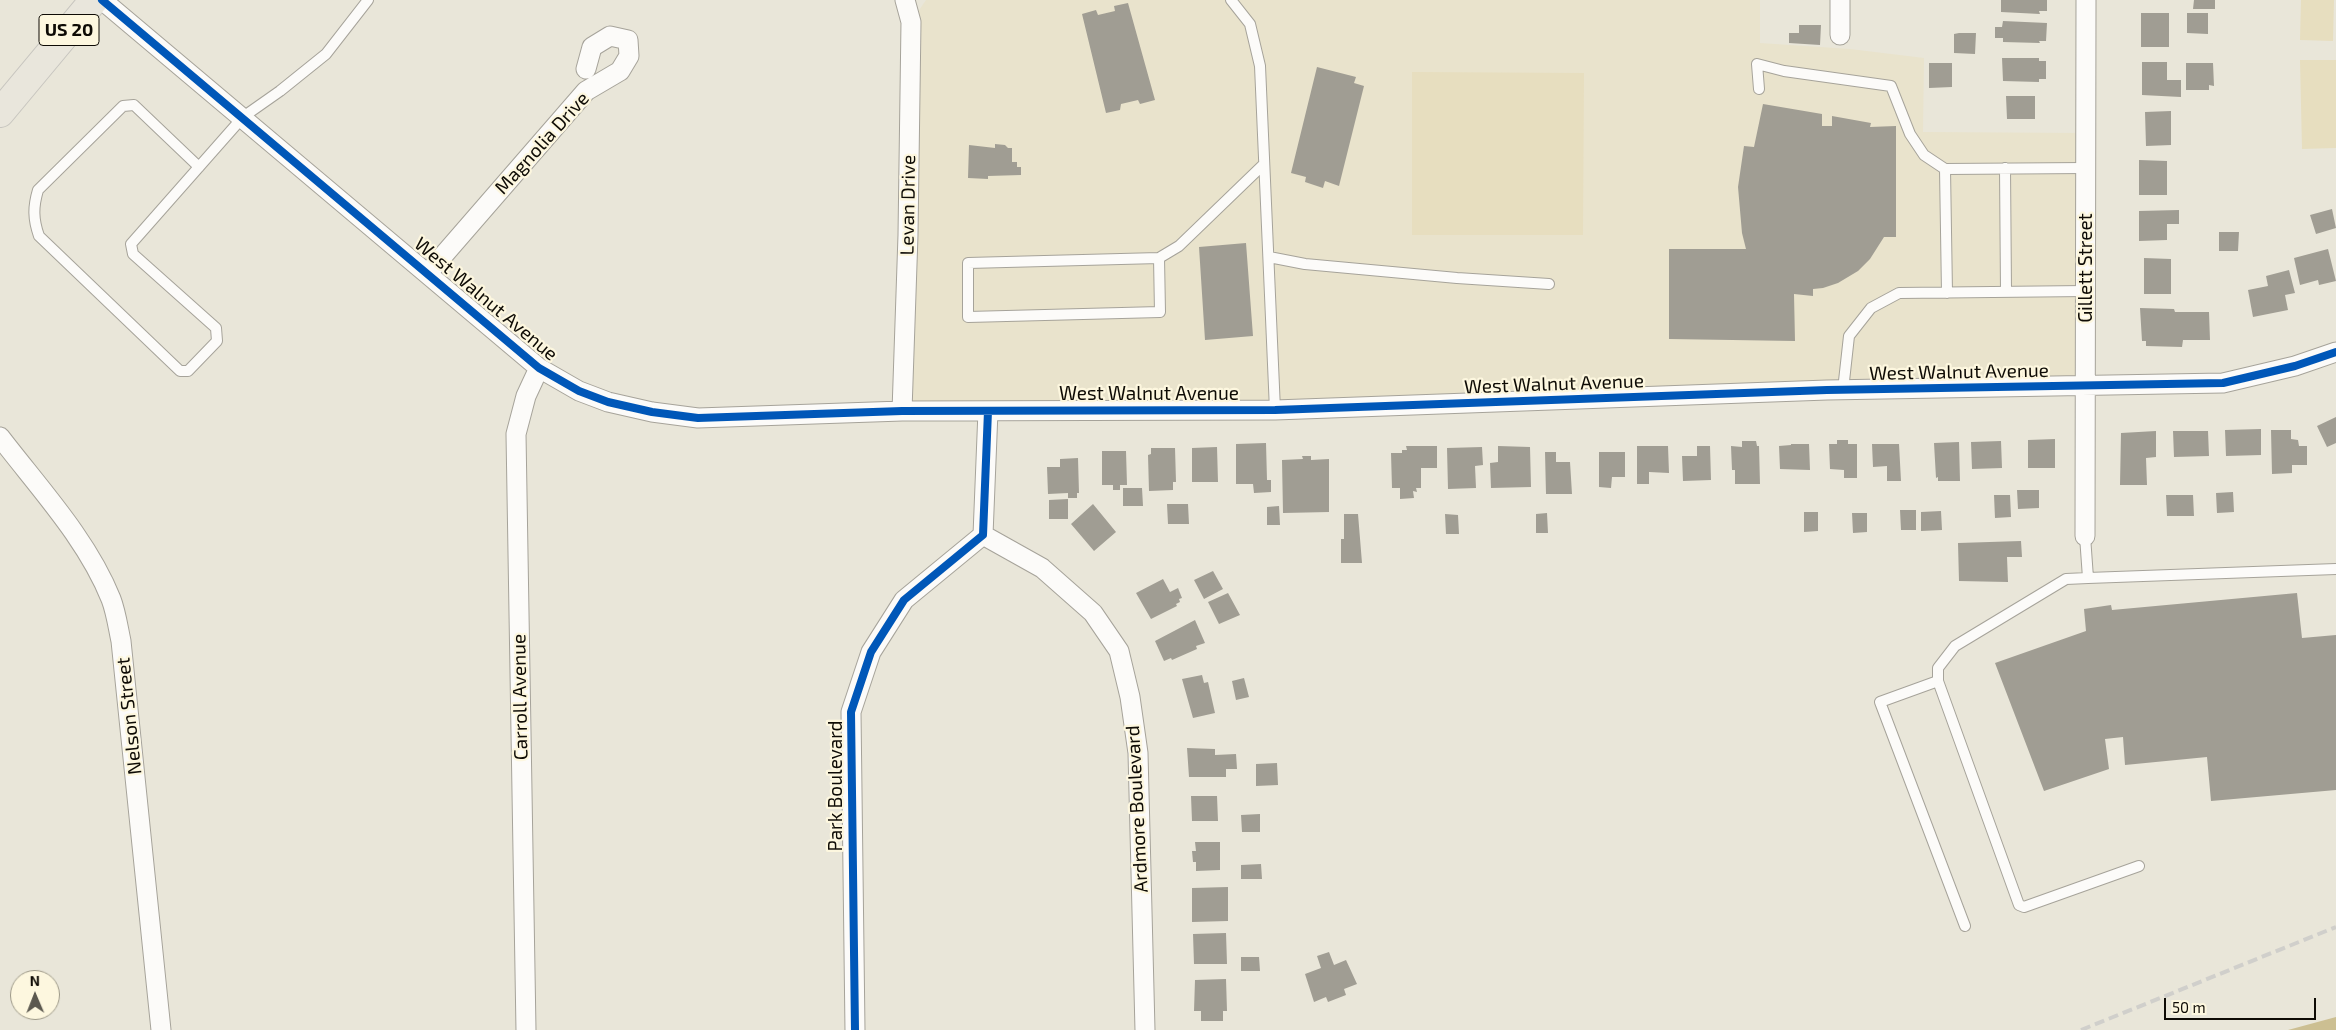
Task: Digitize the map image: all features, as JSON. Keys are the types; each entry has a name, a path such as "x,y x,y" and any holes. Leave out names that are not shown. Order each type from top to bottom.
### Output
{"main road":[{"name":"US 20","path":"0,113 94,0"}],"street":[{"name":"West Walnut Avenue","path":"102,0 428,272 539,368 579,391 608,402 652,412 698,418 902,411 1275,410 1843,390 2223,383 2295,366 2336,352"},
{"name":"Levan Drive","path":"902,411 911,22 904,0"},
{"path":"1840,0 1840,35"},
{"name":"Gillett Street","path":"2085,536 2086,0"},
{"name":"Magnolia Drive","path":"428,272 586,91 620,71 629,56 628,40 610,36 592,47 586,69"},
{"name":"Carroll Avenue","path":"526,1030 516,434 526,396 539,368"},
{"path":"983,535 988,411"},
{"name":"Nelson Street","path":"0,437 89,556 98,570 112,602 121,641 161,1030"},
{"name":"Park Boulevard","path":"854,1030 851,712 871,652 904,600 983,535"},
{"name":"Ardmore Boulevard","path":"983,535 1042,568 1093,613 1119,651 1130,697 1138,753 1145,1030"}],"lane":[{"path":"198,167 134,105 123,106 38,190 34,206 34,220 39,236 180,371 188,371 217,340 216,328 132,254 131,244 242,117 280,91 326,54 368,0"},
{"path":"1231,0 1250,24 1260,66 1275,410"},
{"path":"1759,89 1757,64 1784,72 1891,86 1915,141 1924,155 1945,168 2086,168"},
{"path":"1159,258 1160,312 968,317 968,263 1159,258 1178,246 1264,164"},
{"path":"1945,168 1948,293"},
{"path":"2005,168 2006,292"},
{"path":"1268,257 1305,264 1549,284"},
{"path":"1843,390 1849,336 1871,308 1899,293 2086,291"},
{"path":"2085,536 2088,578"},
{"path":"2139,866 2024,907 2019,905 1938,681 1938,668 1955,646 2066,579 2336,569"},
{"path":"1938,681 1880,702 1965,926"}],"shaded area":[{"path":"926,0 1760,0 1760,43 1850,49 1924,58 1923,132 2086,133 2086,386 902,411 911,22"},
{"path":"2301,0 2334,0 2333,41 2300,40"},
{"path":"2300,60 2336,60 2336,148 2302,149"},
{"path":"1412,72 1584,73 1583,235 1412,235"},
{"path":"2336,1017 2336,1030 2288,1030"}],"building":[{"path":"2001,0 2047,0 2047,11 2039,11 2040,14 2001,12"},
{"path":"2194,0 2215,0 2215,9 2193,9"},
{"path":"1128,3 1155,100 1140,104 1138,100 1121,104 1120,110 1106,113 1082,14 1096,10 1098,15 1115,11 1114,6"},
{"path":"2141,13 2169,13 2169,47 2141,47"},
{"path":"2187,13 2208,13 2208,34 2187,33"},
{"path":"2003,21 2047,23 2046,41 2039,41 2040,43 2003,42 2003,38 1995,38 1995,27 2002,27"},
{"path":"1799,25 1821,25 1820,45 1789,43 1789,33 1799,33"},
{"path":"1976,33 1975,54 1954,53 1954,34"},
{"path":"2002,58 2039,58 2039,61 2046,61 2046,79 2039,79 2039,82 2003,81"},
{"path":"2142,62 2167,62 2167,80 2181,80 2181,97 2142,95"},
{"path":"1929,63 1952,63 1952,87 1929,88"},
{"path":"2186,63 2213,63 2214,86 2209,85 2209,90 2186,90"},
{"path":"1317,67 1356,77 1354,83 1364,86 1339,186 1325,181 1323,188 1305,182 1306,177 1291,173"},
{"path":"2006,96 2035,96 2035,119 2007,119"},
{"path":"1763,104 1822,114 1822,126 1832,126 1832,116 1871,123 1870,127 1896,126 1896,237 1884,237 1870,259 1858,271 1838,283 1813,289 1813,296 1794,294 1795,341 1669,339 1669,249 1746,249 1742,233 1738,187 1744,146 1754,147"},
{"path":"2171,111 2171,145 2146,146 2145,112"},
{"path":"995,144 1012,148 1012,162 1017,162 1017,167 1021,167 1021,175 988,176 988,179 968,178 969,145 995,148"},
{"path":"2139,160 2167,161 2167,195 2139,195"},
{"path":"2332,209 2336,228 2316,234 2310,215"},
{"path":"2179,210 2179,224 2167,224 2167,240 2139,241 2139,211"},
{"path":"2219,232 2239,232 2238,251 2219,251"},
{"path":"1246,243 1253,336 1205,340 1199,247"},
{"path":"2328,249 2336,281 2319,285 2318,280 2300,285 2294,258"},
{"path":"2144,258 2171,259 2171,294 2144,294"},
{"path":"2289,270 2295,293 2285,295 2288,310 2253,317 2248,290 2268,286 2266,276"},
{"path":"2140,308 2174,309 2175,312 2209,312 2210,340 2183,340 2182,347 2146,346 2146,341 2142,341"},
{"path":"2336,417 2336,443 2327,447 2317,426"},
{"path":"2261,429 2261,455 2226,456 2225,430"},
{"path":"2271,430 2291,430 2291,439 2298,440 2299,446 2307,446 2307,465 2292,465 2292,473 2272,474"},
{"path":"2156,431 2156,457 2146,458 2147,485 2120,485 2121,433"},
{"path":"2173,431 2208,431 2209,456 2174,457"},
{"path":"2055,439 2055,468 2028,468 2028,440"},
{"path":"1837,440 1848,440 1848,444 1857,444 1857,478 1844,478 1844,470 1830,469 1829,444 1837,444"},
{"path":"1742,441 1756,441 1757,446 1759,446 1760,484 1735,484 1735,470 1732,470 1731,446 1742,447"},
{"path":"2001,441 2002,468 1972,469 1971,442"},
{"path":"1959,442 1960,481 1938,481 1938,477 1936,478 1934,443"},
{"path":"1266,443 1267,480 1271,480 1271,492 1254,493 1253,484 1236,484 1236,444"},
{"path":"1809,444 1810,470 1780,469 1779,446"},
{"path":"1872,444 1899,444 1901,481 1887,481 1887,466 1873,467"},
{"path":"1406,446 1437,446 1437,468 1421,468 1421,488 1416,488 1417,492 1413,491 1414,498 1400,499 1400,488 1392,488 1391,453 1402,453 1402,450 1407,450"},
{"path":"1498,446 1530,447 1531,487 1491,488 1490,463 1498,462"},
{"path":"1637,446 1668,446 1669,473 1649,472 1649,484 1637,484"},
{"path":"1697,446 1710,446 1711,480 1683,481 1682,456 1697,456"},
{"path":"1217,447 1218,482 1192,482 1192,448"},
{"path":"1482,447 1483,465 1475,466 1476,488 1448,489 1447,448"},
{"path":"1151,448 1175,448 1176,482 1173,482 1173,490 1149,491 1148,455 1151,454"},
{"path":"1102,451 1126,451 1127,485 1120,485 1120,490 1113,490 1113,485 1102,485"},
{"path":"1545,452 1556,452 1556,462 1570,462 1572,494 1546,494"},
{"path":"1599,452 1625,452 1625,477 1612,477 1611,488 1599,487"},
{"path":"1302,456 1311,456 1311,460 1329,459 1329,512 1283,513 1282,460 1303,459"},
{"path":"1078,458 1079,493 1077,493 1077,498 1068,498 1068,493 1048,494 1047,467 1060,467 1060,459"},
{"path":"1123,488 1142,488 1143,506 1123,506"},
{"path":"2017,490 2039,490 2039,508 2018,509"},
{"path":"2233,492 2234,512 2217,513 2216,493"},
{"path":"1994,495 2010,495 2011,517 1995,518"},
{"path":"2166,495 2193,495 2194,516 2167,516"},
{"path":"1068,499 1068,519 1049,519 1049,500"},
{"path":"1093,504 1116,532 1094,551 1071,524"},
{"path":"1167,504 1188,504 1189,524 1168,524"},
{"path":"1279,506 1280,525 1267,525 1267,507"},
{"path":"1900,510 1916,510 1916,530 1901,530"},
{"path":"1941,511 1942,530 1921,531 1921,512"},
{"path":"1804,512 1818,512 1818,531 1804,532"},
{"path":"1547,513 1548,533 1536,533 1536,514"},
{"path":"1852,513 1867,513 1867,532 1853,533"},
{"path":"1344,514 1358,514 1362,563 1341,563 1341,539 1344,539"},
{"path":"1445,514 1458,515 1459,534 1446,534"},
{"path":"2021,541 2022,557 2007,557 2008,582 1959,581 1958,543"},
{"path":"1213,571 1223,589 1204,599 1194,580"},
{"path":"1163,579 1170,592 1178,588 1182,598 1179,599 1180,602 1176,604 1177,606 1151,619 1136,593"},
{"path":"1228,593 1240,615 1219,624 1208,602"},
{"path":"2297,593 2302,638 2336,635 2336,790 2211,801 2207,757 2125,765 2123,737 2105,739 2109,769 2044,791 1995,663 2086,631 2084,609 2111,605 2112,610"},
{"path":"1195,620 1205,643 1196,646 1197,649 1172,660 1171,658 1164,661 1155,641"},
{"path":"1202,675 1204,683 1208,682 1215,713 1193,718 1182,679"},
{"path":"1244,678 1249,697 1236,700 1232,681"},
{"path":"1187,748 1215,749 1215,755 1236,754 1237,769 1226,769 1226,777 1189,777"},
{"path":"1277,763 1278,785 1256,786 1256,764"},
{"path":"1191,796 1217,796 1218,821 1192,821"},
{"path":"1260,814 1260,832 1242,832 1241,815"},
{"path":"1195,842 1220,842 1220,870 1196,871 1196,862 1193,862 1192,851 1196,851"},
{"path":"1261,864 1262,879 1241,879 1241,865"},
{"path":"1228,887 1228,921 1192,922 1192,888"},
{"path":"1226,933 1227,964 1194,964 1193,934"},
{"path":"1329,952 1334,965 1346,960 1357,984 1344,989 1346,995 1328,1002 1326,997 1314,1002 1305,974 1321,968 1317,956"},
{"path":"1241,957 1259,957 1260,971 1241,971"},
{"path":"1226,979 1227,1011 1223,1011 1223,1021 1201,1021 1201,1011 1194,1011 1195,980"}],"railway":[{"path":"2081,1030 2336,927"}],"cycle path":[{"path":"102,0 539,368 579,391 608,402 652,412 698,418 902,411 1275,410 1827,390 2223,383 2295,366 2336,352"},
{"path":"855,1030 851,712 871,652 904,600 983,535 988,411"}]}
